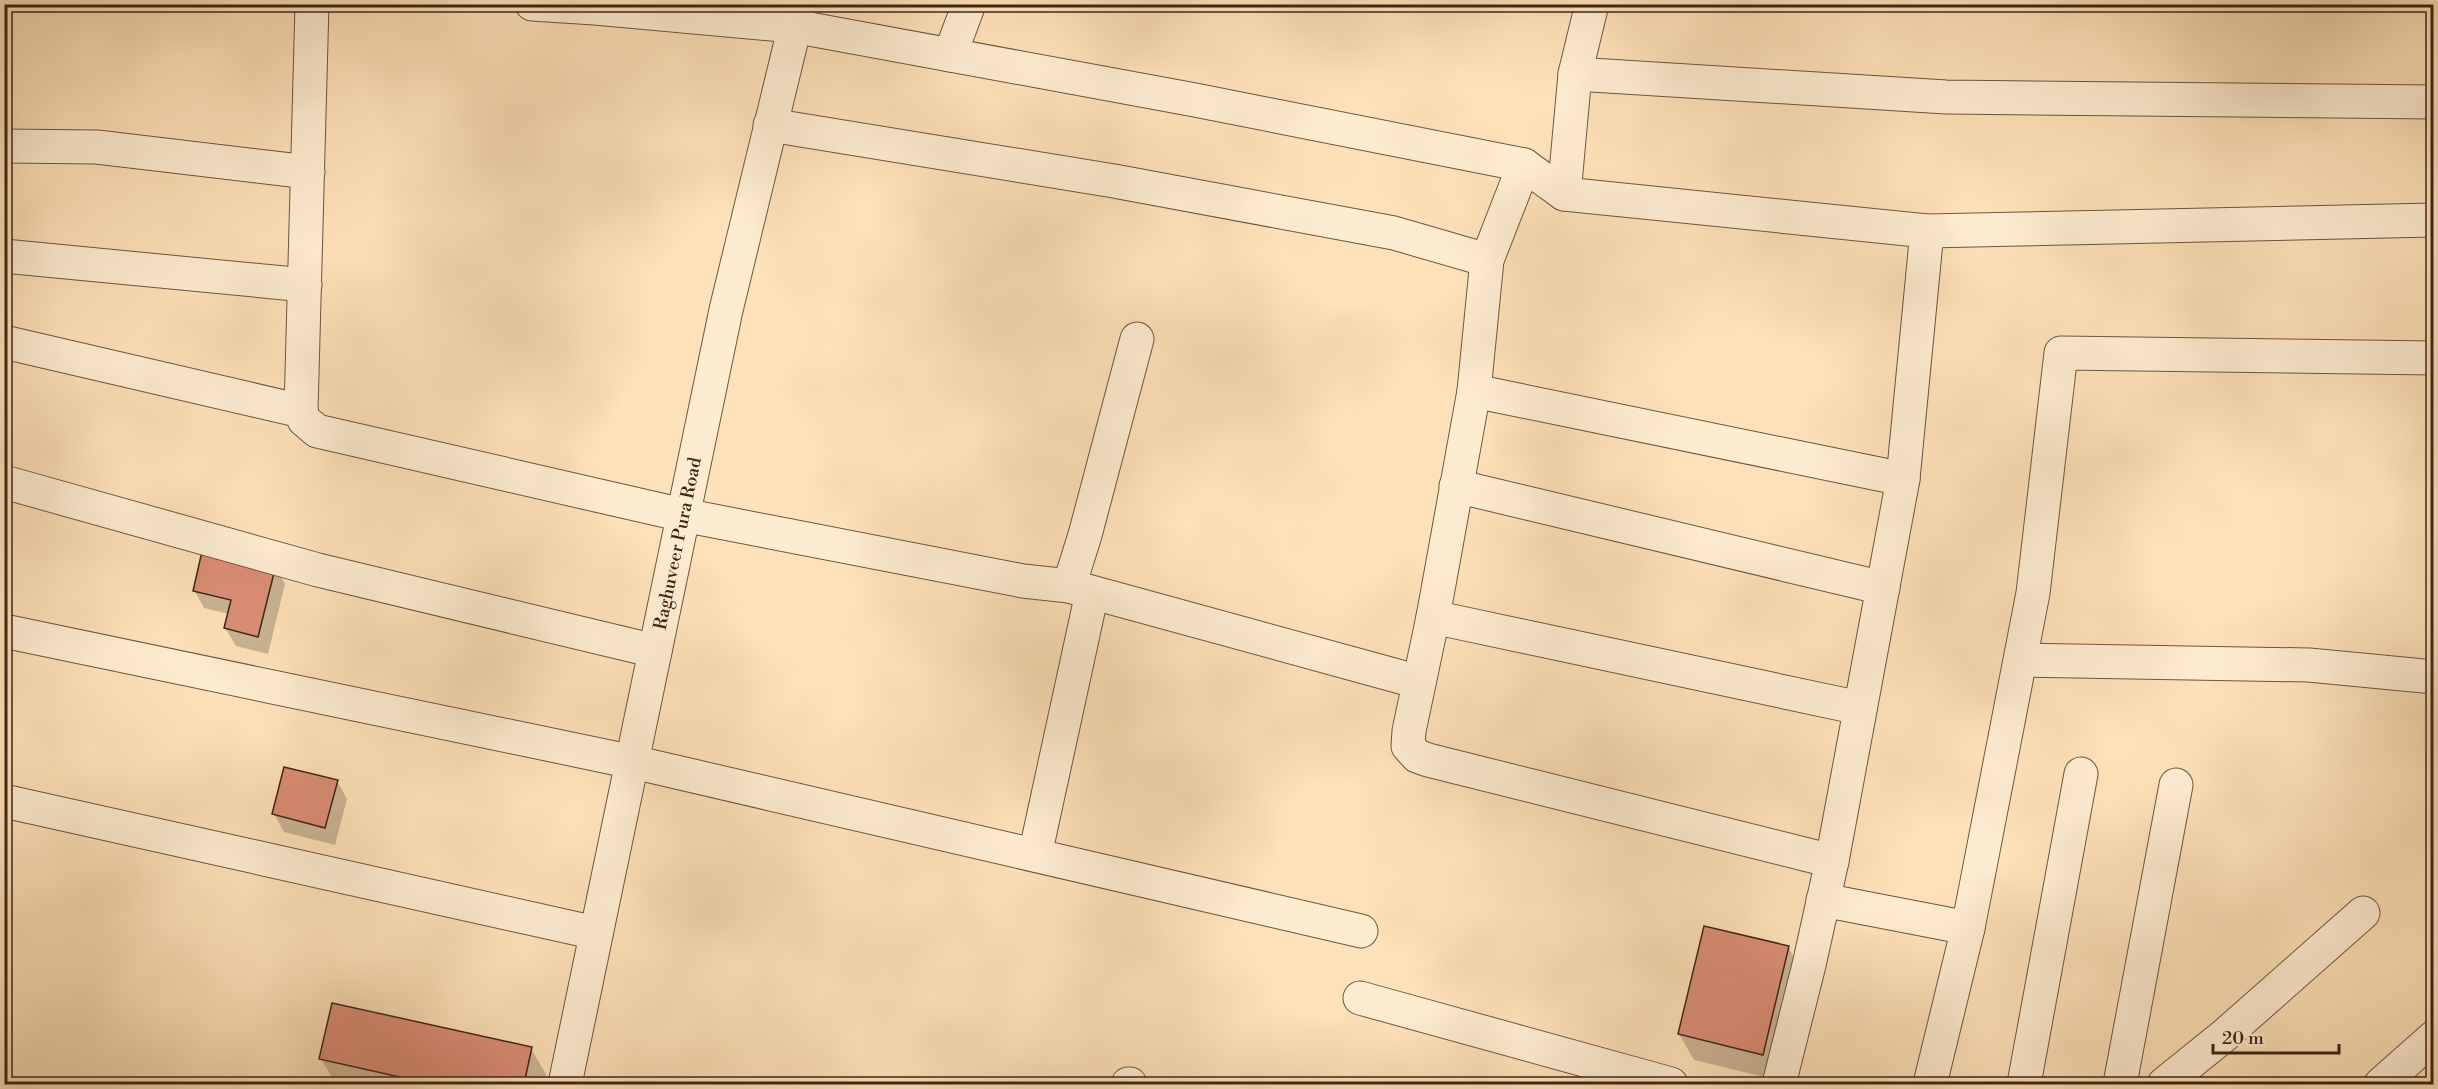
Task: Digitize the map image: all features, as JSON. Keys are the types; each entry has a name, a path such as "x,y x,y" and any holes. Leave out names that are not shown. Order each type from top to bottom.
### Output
{"street":[{"path":"312,4 301,411 304,420 317,431 683,515 1081,590 1419,681"},
{"path":"532,4 797,15 950,55 1195,100 1524,165 1564,194 1927,231 2433,220"},
{"path":"950,55 969,4"},
{"path":"1564,194 1575,74 1592,4"},
{"name":"Raghuveer Pura Road","path":"565,1084 726,310 797,15"},
{"path":"1575,74 1946,97 2433,102"},
{"path":"770,125 1114,181 1394,233 1486,260"},
{"path":"4,146 97,147 308,172"},
{"path":"1524,165 1486,260 1474,391 1408,746 1417,756 1832,861"},
{"path":"1779,1084 1832,861 1903,479 1927,231"},
{"path":"4,256 305,285"},
{"path":"1035,855 1081,590 1085,535 1137,339"},
{"path":"4,342 301,411"},
{"path":"1930,1084 1968,928 2021,660 2033,593 2061,353 2433,358"},
{"path":"1474,391 1903,479"},
{"path":"4,482 318,570 655,651"},
{"path":"1456,486 1883,588"},
{"path":"1433,617 1860,708"},
{"path":"4,631 633,762 1361,931"},
{"path":"2021,660 2309,665 2433,676"},
{"path":"2024,1084 2081,774"},
{"path":"2120,1084 2176,785"},
{"path":"4,801 596,933"},
{"path":"1823,900 1968,928"},
{"path":"2164,1084 2226,1034 2363,913"},
{"path":"1360,998 1671,1084"},
{"path":"2381,1084 2429,1052"}],"building":[{"path":"203,547 276,565 258,637 224,628 231,600 193,591"},
{"path":"284,767 338,780 325,828 272,814"},
{"path":"1704,926 1789,946 1763,1055 1678,1034"},
{"path":"332,1003 532,1047 524,1084 431,1084 319,1059"}]}
